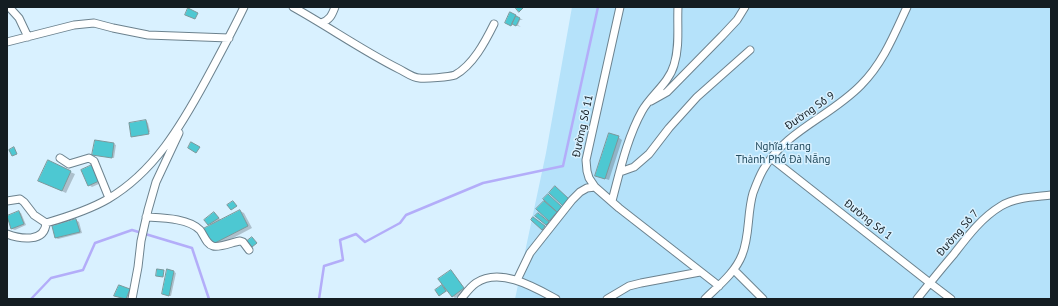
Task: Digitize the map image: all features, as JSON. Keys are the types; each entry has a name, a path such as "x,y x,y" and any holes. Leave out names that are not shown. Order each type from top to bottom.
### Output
{"street":[{"path":"9,7 19,18 28,37"},
{"path":"132,299 141,241 156,182 188,113 229,38 244,7"},
{"path":"293,7 378,59 418,78 445,77 456,74 468,64 476,54 494,24"},
{"path":"321,23 328,20 335,7"},
{"name":"Đường Số 11","path":"620,7 586,160 589,178 596,187 612,201 719,286"},
{"path":"612,201 626,149 643,110 674,66 678,45 678,7"},
{"path":"648,104 667,92 737,20 745,7"},
{"name":"Đường Số 9","path":"705,299 734,270 742,256 745,246 753,193 771,158 790,138 846,99 873,73 884,56 907,7"},
{"path":"7,42 74,25 94,23 148,35 229,38"},
{"path":"620,172 634,167 649,154 697,96 750,50"},
{"path":"46,223 98,205 140,174 162,152 188,113"},
{"path":"60,158 69,164 89,158 94,161 109,198"},
{"name":"Đường Số 1","path":"771,158 952,299"},
{"path":"517,280 530,253 572,200 580,192 588,188 596,187"},
{"name":"Đường Số 7","path":"917,299 964,241 989,215 1002,206 1013,201 1027,197 1051,195"},
{"path":"7,201 20,199 34,215 46,223"},
{"path":"146,219 174,219 192,224 201,231 212,246 240,241 243,242 249,250"},
{"path":"7,234 20,238 35,237 46,229 46,223"},
{"path":"734,270 763,299"},
{"path":"607,299 629,286 700,272"},
{"path":"461,299 469,289 478,282 500,278 517,280 556,299"}],"green space":[{"name":"Nghĩa trang Thành Phố Đà Nẵng","path":"572,7 1051,7 1051,299 515,299 546,153"}],"building":[{"path":"515,7 524,7 519,12"},
{"path":"188,8 198,13 195,19 185,15"},
{"path":"510,12 516,15 511,26 505,23"},
{"path":"516,16 520,18 516,26 512,24"},
{"path":"146,120 149,134 131,137 129,123"},
{"path":"609,133 619,136 605,179 595,176"},
{"path":"95,140 114,143 112,158 92,155"},
{"path":"191,142 200,147 196,153 188,148"},
{"path":"14,147 17,154 12,156 9,150"},
{"path":"48,160 71,171 62,191 38,181"},
{"path":"92,165 99,181 88,186 81,170"},
{"path":"555,186 569,199 563,206 549,193"},
{"path":"548,194 562,207 557,212 543,199"},
{"path":"233,201 237,206 231,210 227,205"},
{"path":"544,201 557,212 549,221 536,209"},
{"path":"240,210 248,226 211,245 203,229"},
{"path":"19,211 24,224 11,229 7,216"},
{"path":"214,212 219,218 208,225 204,220"},
{"path":"538,213 549,222 546,225 535,216"},
{"path":"533,217 545,226 542,230 531,220"},
{"path":"76,219 80,232 55,238 52,226"},
{"path":"252,237 257,243 252,247 247,241"},
{"path":"157,269 164,270 163,277 156,276"},
{"path":"167,269 174,271 169,296 162,294"},
{"path":"451,270 464,288 452,297 438,279"},
{"path":"119,285 130,289 126,299 114,296"},
{"path":"442,285 446,291 439,296 435,290"}],"waterway":[{"path":"319,299 324,266 343,260 340,240 356,234 365,242 400,223 406,215 483,183 563,166 598,7"},
{"path":"31,299 51,278 83,270 95,243 132,230 192,248 209,299"}]}
